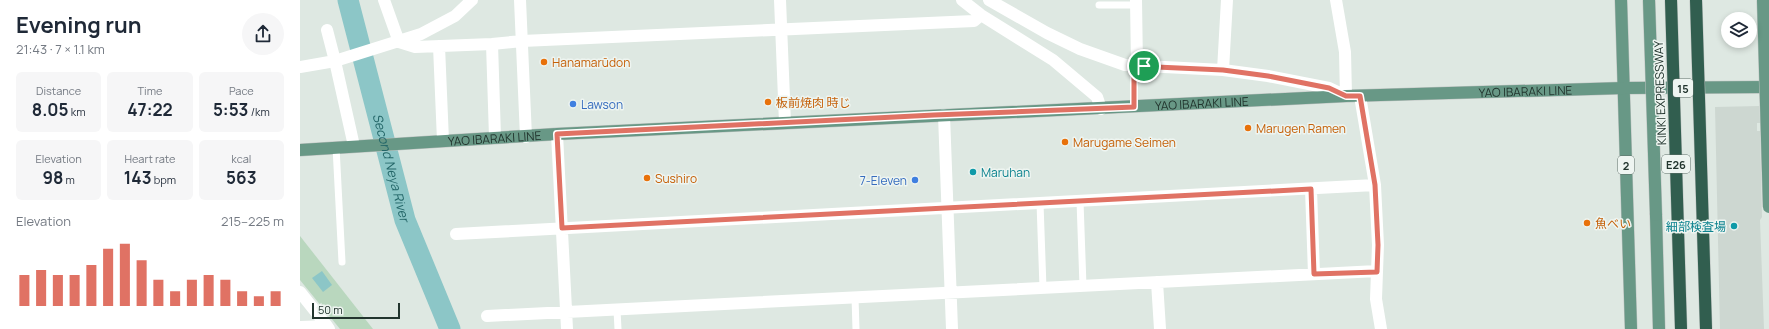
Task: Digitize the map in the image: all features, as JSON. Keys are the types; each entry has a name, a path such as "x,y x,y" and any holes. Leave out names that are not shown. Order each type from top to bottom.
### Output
{"highway":[{"name":"KINKI EXPRESSWAY","path":"1671,0 1681,329"},
{"name":"E26","path":"1696,0 1706,329"}],"main road":[{"name":"2","path":"1621,0 1631,329"},
{"path":"1649,0 1659,329"},
{"path":"1763,0 1769,207"},
{"name":"YAO IBARAKI LINE","path":"300,150 557,134 944,114 1101,109 1346,96 1624,88 1769,87"}],"street":[{"path":"384,0 400,42"},
{"path":"300,68 335,61 422,34 455,16 472,0"},
{"path":"520,0 526,136"},
{"path":"780,0 785,123"},
{"path":"962,0 981,15 1053,60 1097,97 1101,109"},
{"path":"989,0 1047,33 1080,49 1125,65 1223,70 1268,76 1329,88 1346,96 1345,52 1336,0"},
{"path":"1223,70 1227,0"},
{"path":"1136,3 1136,66"},
{"path":"400,42 415,47 492,44 522,41 974,21 981,15"},
{"path":"326,30 335,61 354,146"},
{"path":"492,44 495,138"},
{"path":"439,46 442,141"},
{"path":"1360,96 1375,185 1378,245 1376,299 1380,329"},
{"path":"944,114 952,329"},
{"path":"557,134 567,329"},
{"path":"456,234 1375,185"},
{"path":"1311,189 1314,274"},
{"path":"486,316 1377,272"},
{"path":"1157,282 1160,329"},
{"path":"300,292 328,327"},
{"path":"300,327 328,327"}],"lane":[{"path":"1099,5 1136,3"},
{"path":"1134,107 1136,66"},
{"path":"336,147 342,262"},
{"path":"1080,201 1083,286"},
{"path":"1040,203 1043,288"},
{"path":"855,297 856,329"},
{"path":"617,310 618,329"}],"shaded area":[{"path":"1759,106 1760,123 1757,123 1757,131 1760,131 1762,217 1760,220 1764,329 1720,329 1715,107"}],"green space":[{"path":"300,236 373,329 340,329 300,280"}],"water":[{"path":"322,271 332,285 323,292 312,278"}],"waterway":[{"name":"Second Neya River","path":"348,0 405,220 450,329"}],"place":[{"name":"Hanamarūdon","path":"544,62"},
{"name":"板前焼肉 時じ","path":"768,102"},
{"name":"Lawson","path":"573,104"},
{"name":"Marugen Ramen","path":"1248,128"},
{"name":"Marugame Seimen","path":"1065,142"},
{"name":"Maruhan","path":"973,172"},
{"name":"Sushiro","path":"647,178"},
{"name":"7-Eleven","path":"915,180"},
{"name":"魚べい","path":"1587,223"},
{"name":"細部検査場","path":"1734,226"}],"route":[{"path":"1134,66 1144,66 1223,70 1268,76 1329,88 1346,96 1360,96 1375,185 1378,245 1377,272 1314,274 1311,189 562,228 557,134 934,115 1134,107 1134,66"}]}
